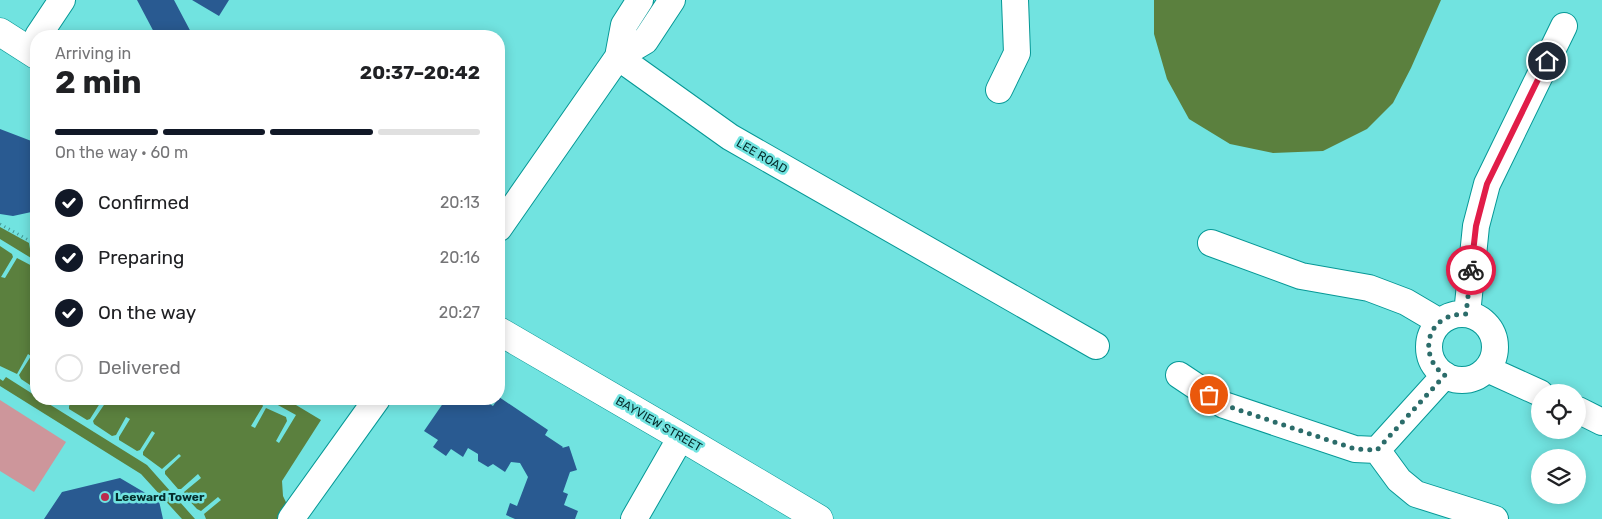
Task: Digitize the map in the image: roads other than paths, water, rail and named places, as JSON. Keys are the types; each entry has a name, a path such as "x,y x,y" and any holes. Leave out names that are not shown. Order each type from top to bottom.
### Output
{"main road":[{"path":"0,32 30,43"},
{"name":"BAYVIEW STREET","path":"505,334 682,436 819,519"}],"street":[{"path":"44,30 62,0"},
{"path":"505,219 618,57 624,25 640,0"},
{"path":"618,57 645,41 672,0"},
{"path":"999,90 1016,53 1015,0"},
{"path":"1466,314 1476,226 1487,184 1564,26"},
{"name":"LEE ROAD","path":"618,57 730,137 1096,346"},
{"path":"1211,243 1301,276 1370,288 1406,302 1440,322"},
{"path":"1455,314 1466,314 1478,318 1487,325 1494,339 1495,354 1487,369 1478,377 1463,381 1452,380 1438,371 1429,354 1429,342 1440,322 1455,314"},
{"path":"1487,369 1531,389"},
{"path":"1179,375 1224,405 1355,449 1377,450 1400,480 1416,494 1495,519"},
{"path":"1377,450 1445,375"},
{"path":"291,519 373,405"},
{"path":"1586,414 1602,422"},
{"path":"634,519 682,436"}],"place":[{"name":"Leeward Tower","path":"105,497"}]}
